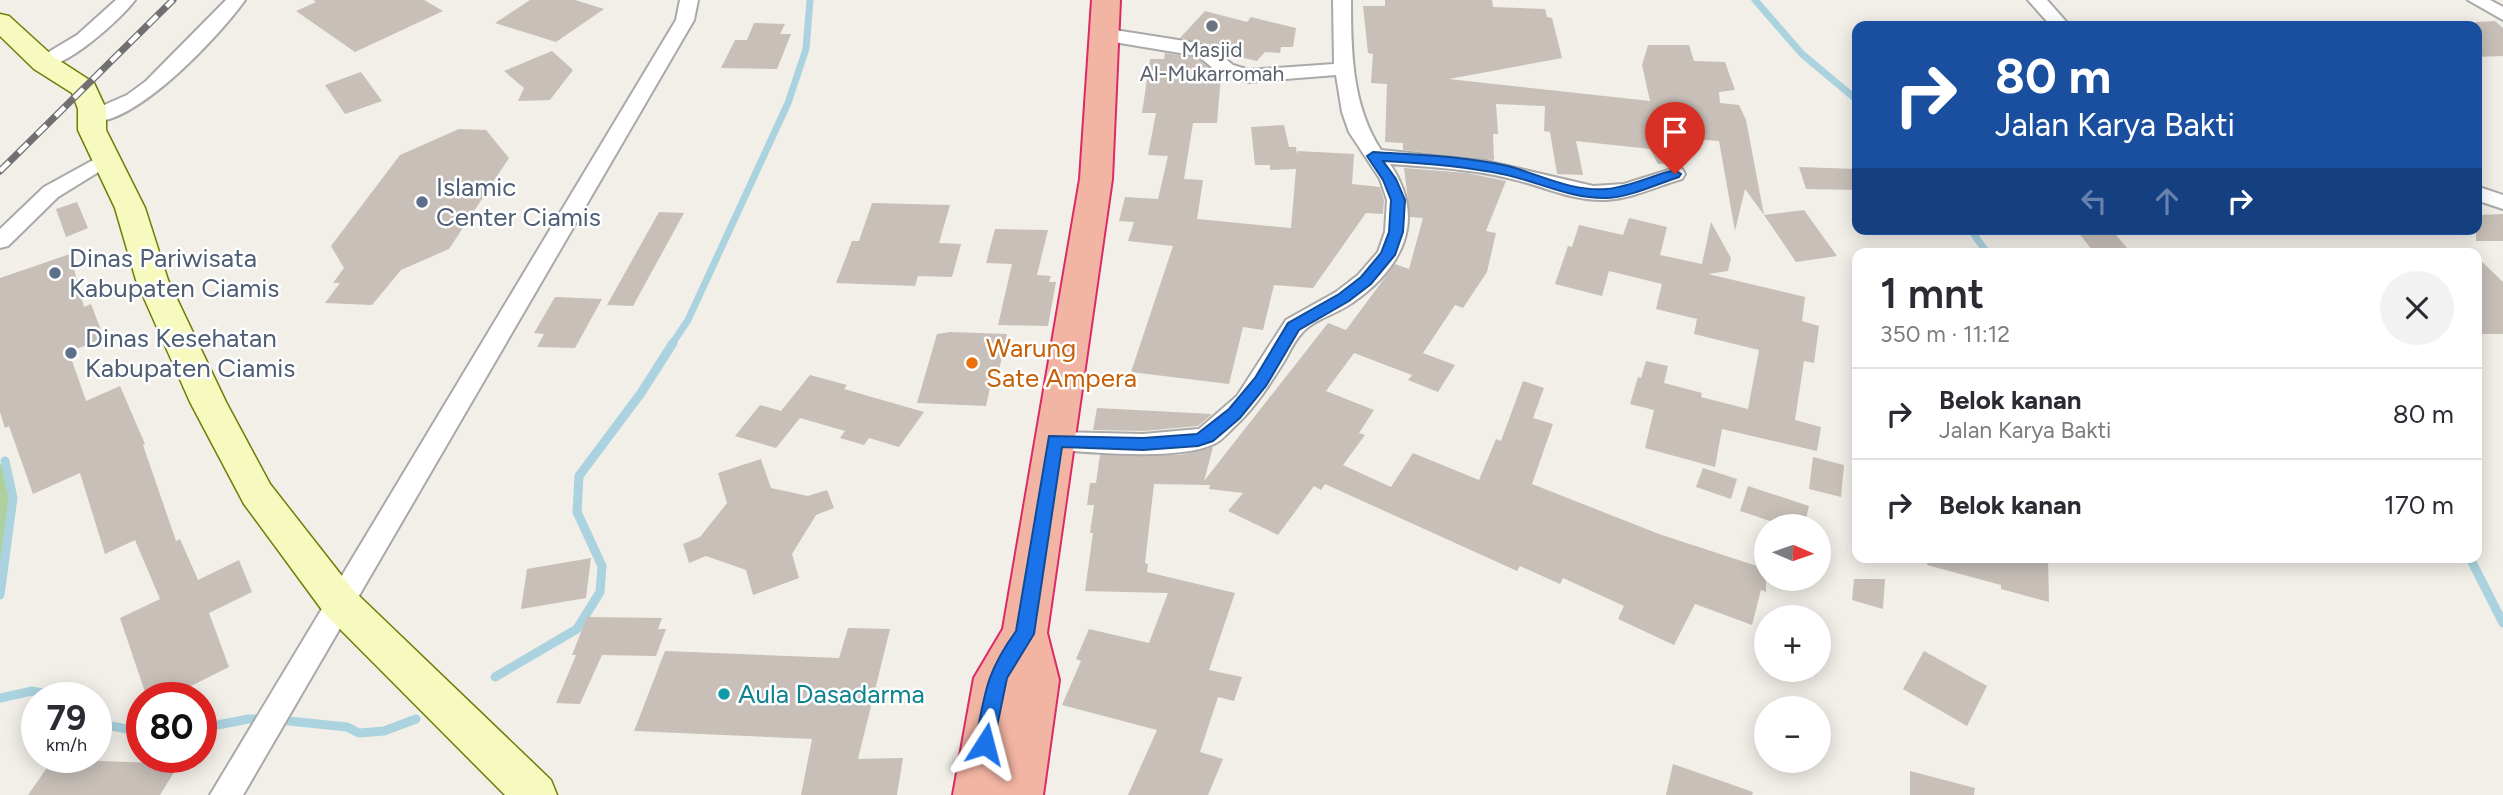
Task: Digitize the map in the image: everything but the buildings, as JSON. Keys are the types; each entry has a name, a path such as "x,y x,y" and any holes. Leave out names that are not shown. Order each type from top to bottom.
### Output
{"highway":[{"path":"1019,795 1035,680 1025,634 1096,179 1101,123 1104,17"},
{"path":"976,795 997,678 1025,634"}],"main road":[{"path":"0,22 44,63 79,83 90,101 92,130 130,208 152,280 208,402 257,494 314,573 339,602 534,795"}],"street":[{"path":"44,63 84,39 126,0"},
{"path":"93,117 113,113 140,96 169,70 236,0"},
{"path":"226,795 685,20 689,0"},
{"path":"1055,441 1143,444 1207,437 1235,414 1261,382 1294,326 1344,298 1366,280 1388,255 1396,232 1398,200 1390,179 1373,156 1352,112 1343,69 1342,0"},
{"path":"2037,0 2056,21"},
{"path":"2477,0 2503,15"},
{"path":"1104,17 1205,52 1226,69 1241,75 1343,69"},
{"path":"1373,156 1440,160 1505,170 1562,189 1584,192 1609,193 1675,174"},
{"path":"0,241 51,192 107,159"},
{"path":"2482,195 2503,202"}],"green space":[{"path":"1,463 9,496 0,570 0,465"}],"waterway":[{"path":"672,344 688,320 788,103 806,49 810,0"},
{"path":"1755,0 1802,54 1852,96"},
{"path":"1974,235 1984,248"},
{"path":"495,677 577,629 600,592 602,566 577,512 579,476 641,393 673,343"},
{"path":"0,595 13,498 5,461"},
{"path":"2473,563 2503,623"},
{"path":"0,698 21,693"},
{"path":"217,725 266,719"},
{"path":"279,720 347,727 359,733 384,731 416,719"},
{"path":"112,726 126,729"}],"railway":[{"path":"0,171 173,0"}],"place":[{"name":"Masjid Al-Mukarromah","path":"1212,26"},
{"name":"Islamic Center Ciamis","path":"422,202"},
{"name":"Dinas Pariwisata Kabupaten Ciamis","path":"55,273"},
{"name":"Dinas Kesehatan Kabupaten Ciamis","path":"71,353"},
{"name":"Warung Sate Ampera","path":"972,363"},
{"name":"Aula Dasadarma","path":"724,694"}],"route":[{"path":"985,744 997,678 1025,634 1055,441 1143,444 1198,440 1207,437 1235,414 1261,382 1294,326 1344,298 1366,280 1388,255 1396,232 1398,200 1390,179 1373,156 1440,160 1505,170 1562,189 1584,192 1609,193 1675,174"}]}
